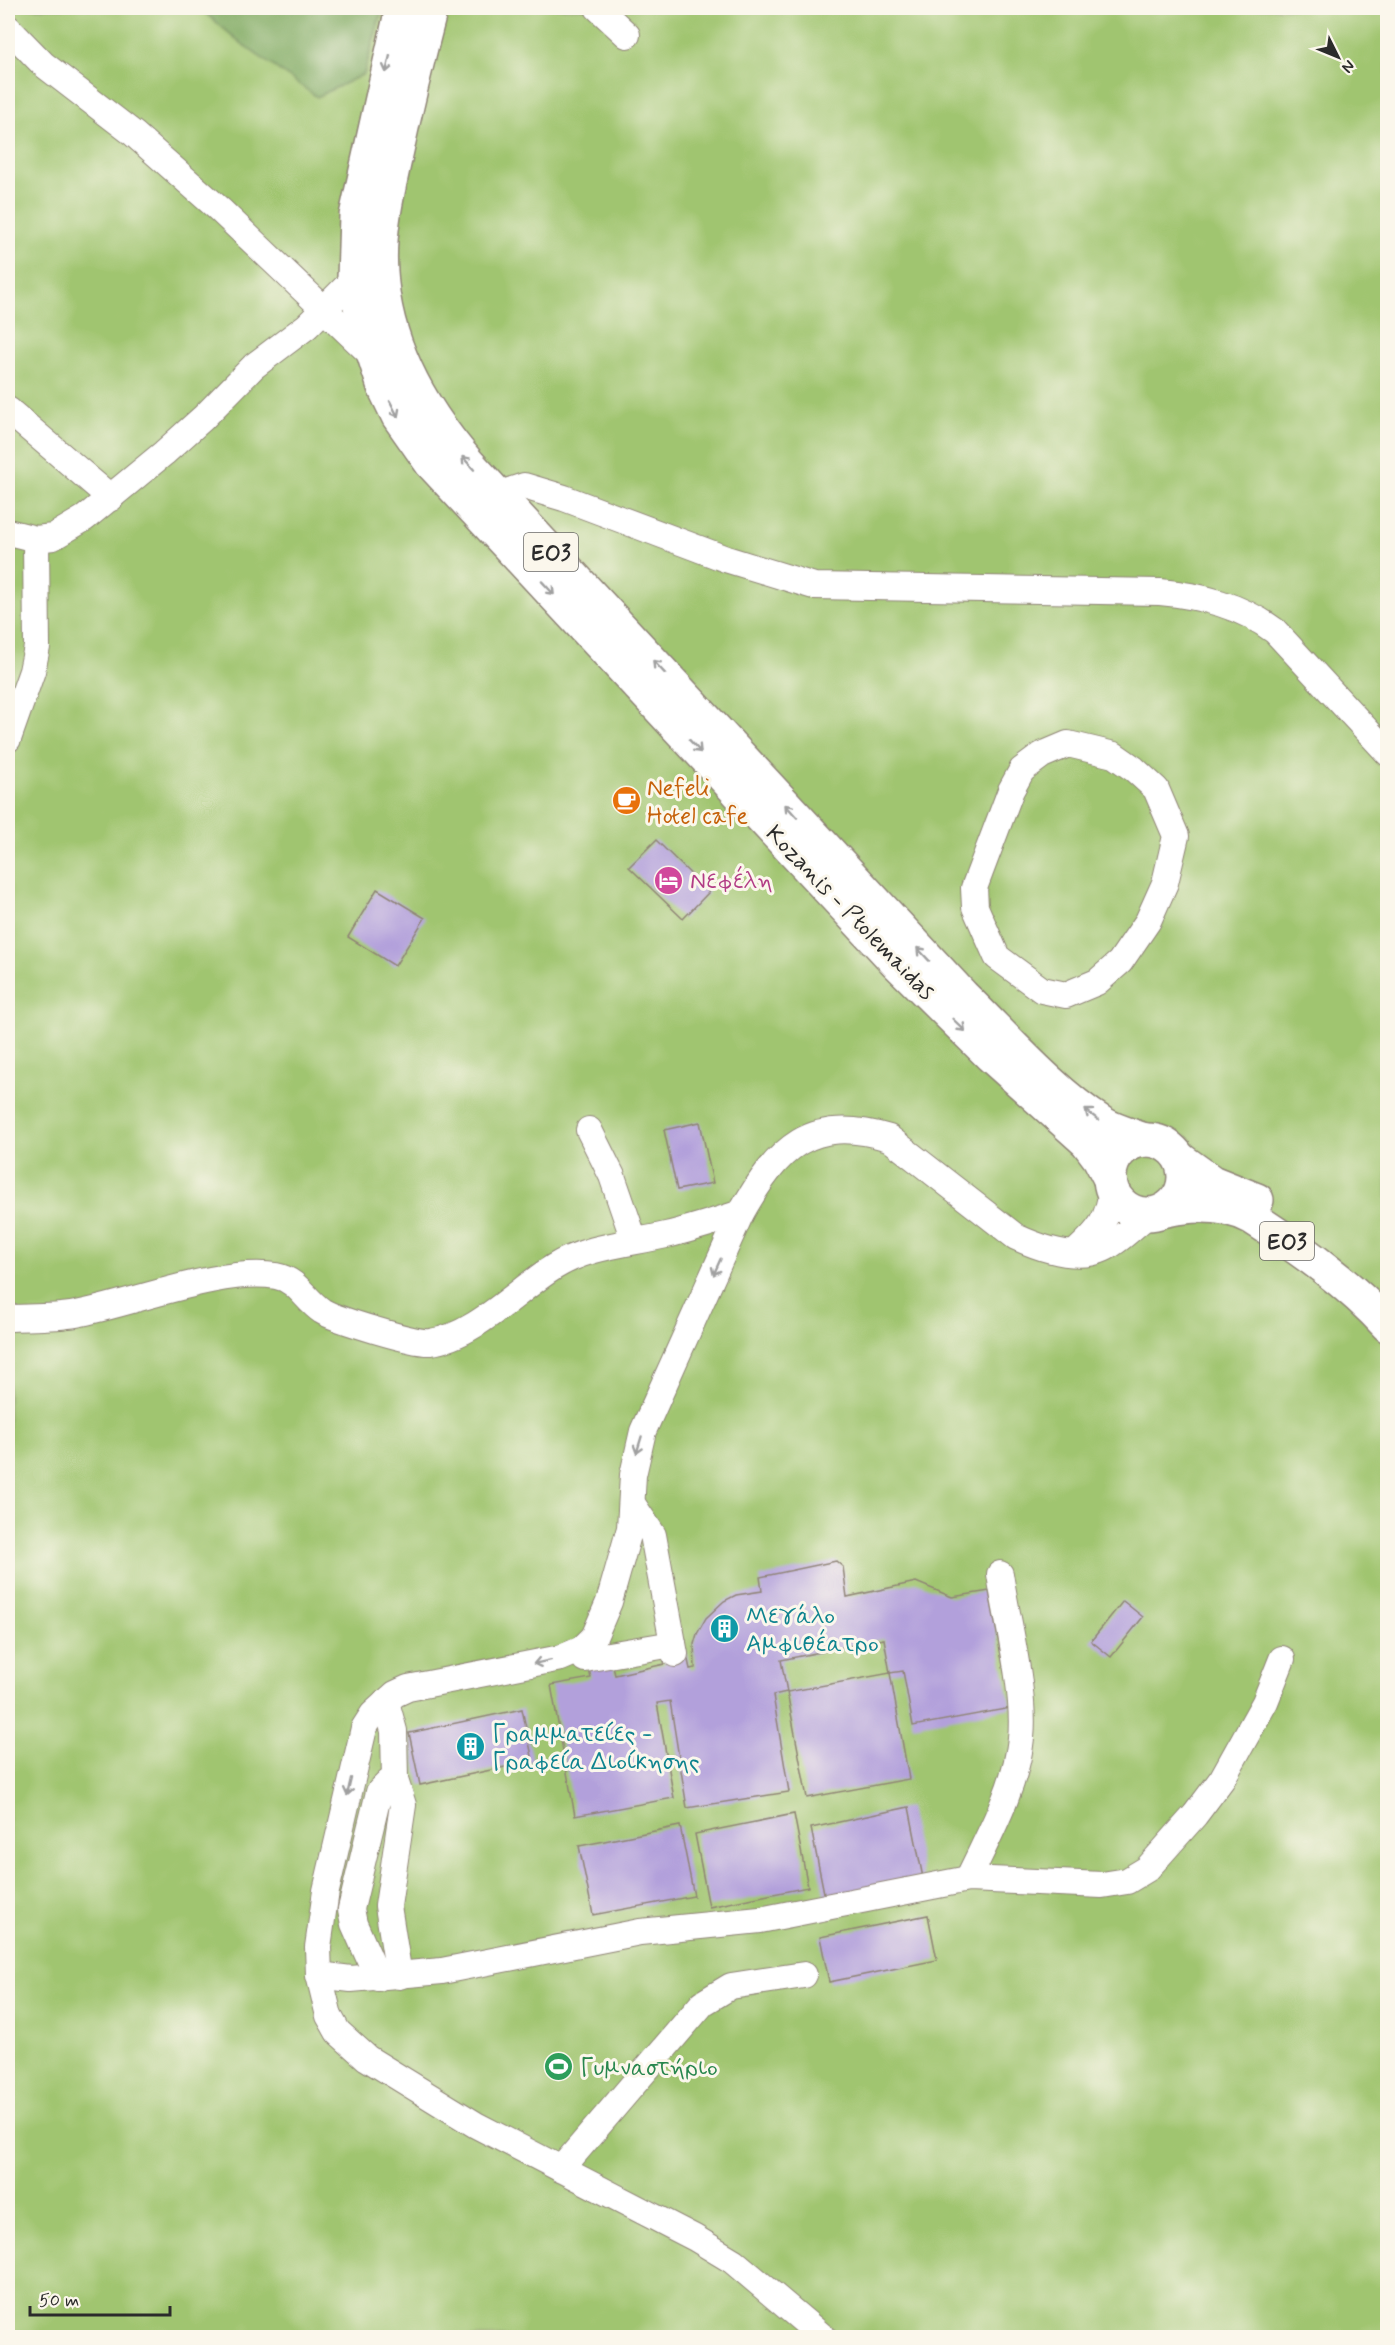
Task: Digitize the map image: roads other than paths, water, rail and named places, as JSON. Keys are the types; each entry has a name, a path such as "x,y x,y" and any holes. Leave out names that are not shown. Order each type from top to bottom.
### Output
{"main road":[{"name":"Kozanis - Ptolemaidas","path":"402,8 356,216 354,279 372,355 398,416 431,463 896,962 991,1056 1087,1142 1099,1158 1111,1184"},
{"name":"Kozanis - Ptolemaidas","path":"431,8 391,178 382,235 381,274 398,349 418,394 448,440 497,495 896,926 1027,1060 1103,1124 1145,1140"},
{"path":"1111,1184 1112,1165 1119,1152 1131,1144 1145,1140"},
{"name":"ΕΟ3","path":"1145,1140 1165,1144 1203,1177 1254,1198 1284,1216 1355,1269 1388,1298"},
{"path":"1157,1213 1177,1200 1183,1187 1185,1172 1180,1159"},
{"name":"ΕΟ3","path":"1111,1184 1126,1208 1157,1213 1207,1205 1241,1212 1251,1217 1321,1266 1360,1298 1388,1326"}],"street":[{"path":"598,8 627,35"},
{"path":"8,28 43,64 134,134 220,210 292,275 372,355"},
{"path":"8,532 36,539 53,537 67,530 111,498 203,418 254,366 325,310 354,279"},
{"path":"8,410 111,498"},
{"path":"497,495 524,486 564,498 726,559 814,586 1160,592 1210,600 1256,617 1275,631 1388,753"},
{"path":"8,739 32,671 37,647 36,539"},
{"path":"1068,744 1114,755 1134,769 1155,789 1176,836 1165,883 1148,921 1120,962 1097,982 1066,995 1042,990 997,957 975,907 974,888 1011,790 1022,770 1042,755 1068,744"},
{"path":"824,2337 733,2261 695,2238 476,2125 354,2049 329,2016 319,1974 318,1947 326,1891 359,1741 373,1714 394,1694 408,1688 561,1658 582,1649 594,1637 607,1610 630,1528 633,1475 643,1431 741,1213 772,1163 787,1150 809,1137 842,1129 889,1138 1016,1237 1040,1248 1076,1252 1101,1250 1157,1213"},
{"path":"590,1130 612,1176 634,1240"},
{"path":"1076,1252 1103,1224 1109,1211 1111,1184"},
{"path":"8,1318 73,1314 195,1284 233,1278 276,1276 298,1287 310,1302 330,1315 408,1340 430,1342 450,1337 489,1314 553,1267 575,1255 634,1240 665,1235 741,1213"},
{"path":"582,1649 585,1659 674,1649 653,1534 633,1506"},
{"path":"968,1879 999,1814 1018,1757 1022,1736 1017,1681 1000,1574"},
{"path":"319,1974 351,1979 442,1971 640,1932 760,1920 968,1879 1102,1885 1127,1881 1147,1869 1195,1815 1222,1779 1265,1702 1282,1659"},
{"path":"386,1702 394,1731 395,1770 404,1805 388,1906 394,1947 389,1977"},
{"path":"359,1741 395,1770"},
{"path":"389,1977 368,1953 354,1924 351,1909 379,1792 389,1782 395,1770"},
{"path":"368,1953 394,1947"},
{"path":"561,2169 703,2003 731,1986 804,1975"}],"place":[{"name":"Nefeli Hotel cafe","path":"626,801"},
{"name":"Νεφέλη","path":"669,880"},
{"name":"Μεγάλο Αμφιθέατρο","path":"725,1629"},
{"name":"Γραμματείες - Γραφεία Διοίκησης","path":"471,1747"},
{"name":"Γυμναστήριο","path":"559,2067"}]}
